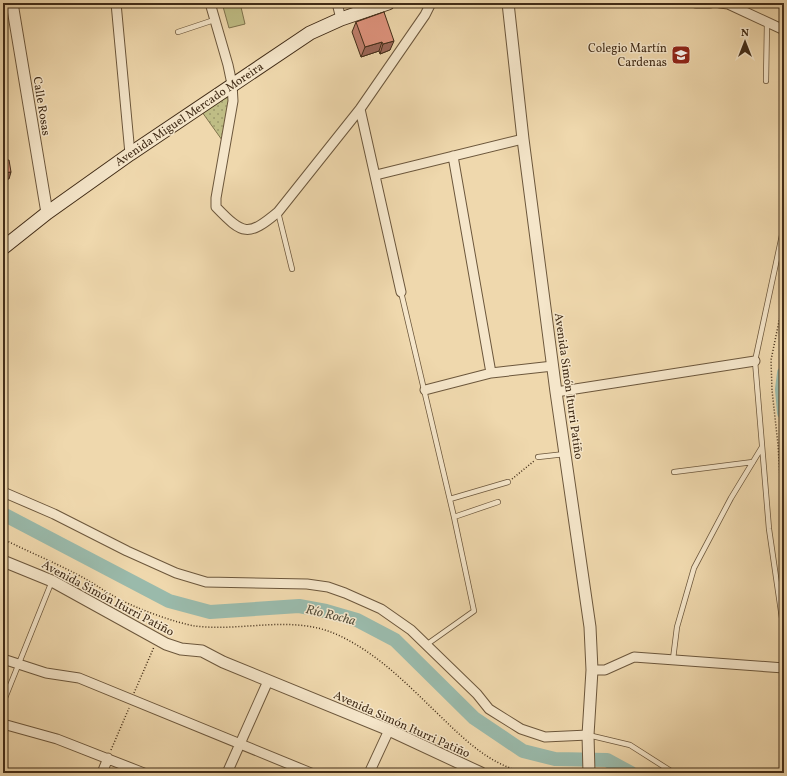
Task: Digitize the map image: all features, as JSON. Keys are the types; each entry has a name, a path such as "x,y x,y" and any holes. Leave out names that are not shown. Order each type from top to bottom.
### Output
{"main road":[{"name":"Avenida Miguel Mercado Moreira","path":"3,248 47,212 232,84 310,33 341,19 388,3"}],"street":[{"name":"Calle Rosas","path":"12,3 47,212"},
{"path":"116,3 130,154"},
{"path":"210,3 232,84 233,101 216,198 216,207 230,221 242,230 251,230 262,226 278,212 360,109 425,15 431,3"},
{"path":"337,3 341,19"},
{"name":"Avenida Simón Iturri Patiño","path":"508,3 523,139 556,392 590,627 592,670 588,740 589,773"},
{"path":"696,3 710,3"},
{"path":"720,3 728,4 784,30"},
{"path":"360,109 401,292"},
{"path":"376,175 523,139"},
{"path":"453,156 491,373"},
{"path":"556,392 755,361"},
{"path":"425,390 491,373 553,366"},
{"path":"3,492 54,514 127,551 176,573 206,582 306,584 328,587 346,593 381,609 411,630 477,694 489,709 521,729 545,738 588,740"},
{"name":"Avenida Simón Iturri Patiño","path":"3,562 52,581 157,640 181,649 202,651 222,662 389,730 481,773"},
{"path":"592,670 605,670 634,657 784,668"},
{"path":"3,659 46,673 79,678 311,773"},
{"path":"227,773 239,743 268,681"},
{"path":"3,724 57,739 144,773"},
{"path":"370,771 389,730"},
{"path":"102,773 108,758"}],"lane":[{"path":"178,32 214,20"},
{"path":"766,81 767,22"},
{"path":"278,212 292,268"},
{"path":"784,226 755,361 769,529 784,632"},
{"path":"401,292 450,499 474,611 426,645"},
{"path":"673,659 679,620 694,568 762,446"},
{"path":"538,457 565,454"},
{"path":"674,472 753,462"},
{"path":"450,499 508,482"},
{"path":"454,517 498,502"},
{"path":"3,703 52,581"},
{"path":"588,740 630,745 674,773"}],"path":[{"path":"784,297 771,360 784,545"},
{"path":"508,482 538,457"},
{"path":"3,539 82,577 122,601 178,622 196,626 221,627 304,624 337,634 362,647 396,674 471,746 494,761 513,770 526,773"},
{"path":"108,758 137,683 157,640"}],"shaded area":[{"path":"222,3 240,3 245,24 229,28"},
{"path":"227,96 229,99 222,140 202,112"}],"building":[{"path":"384,12 394,41 383,44 382,42 365,47 356,22"},
{"path":"3,160 9,160 11,172 3,173"}],"waterway":[{"path":"784,373 782,389 784,413"},
{"name":"Río Rocha","path":"3,514 169,601 210,612 299,606 326,611 357,620 395,640 474,718 523,751 555,759 607,760 631,773"}],"place":[{"name":"Colegio Martín Cardenas","path":"681,55"}]}
